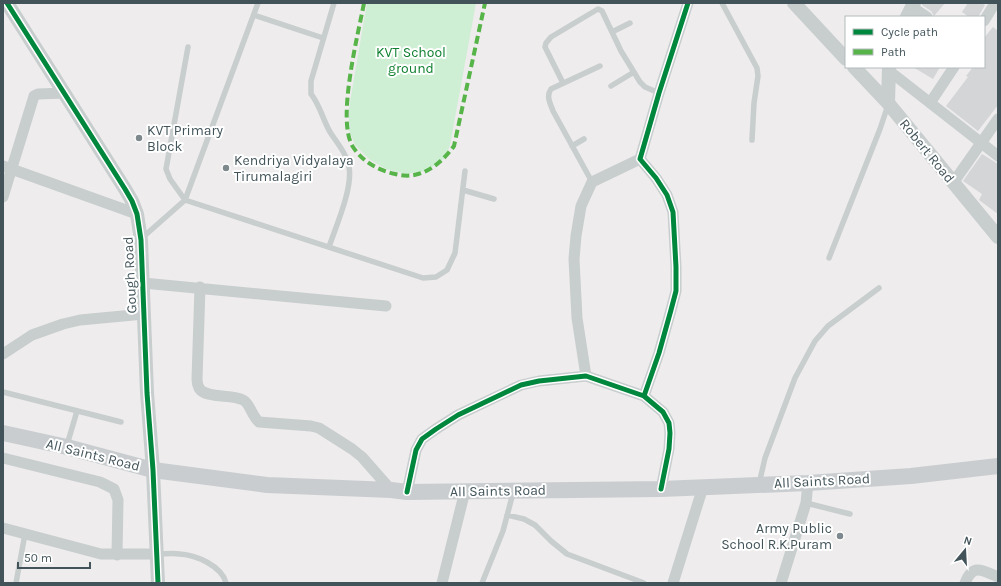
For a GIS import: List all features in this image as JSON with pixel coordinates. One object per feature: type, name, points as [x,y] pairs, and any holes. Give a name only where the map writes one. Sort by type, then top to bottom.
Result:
[{"type":"main road","name":"All Saints Road","points":[[3,433],[66,447],[153,470],[267,485],[399,491],[661,489],[808,483],[911,476],[998,466]]},
{"type":"street","name":"Gough Road","points":[[7,3],[125,189],[137,214],[141,240],[147,393],[153,470],[158,583]]},
{"type":"street","points":[[586,376],[577,318],[574,259],[581,206],[592,182],[640,159],[688,3]]},
{"type":"street","points":[[794,3],[845,58]]},
{"type":"street","points":[[985,19],[995,3]]},
{"type":"street","points":[[911,9],[925,16]]},
{"type":"street","points":[[825,36],[845,44]]},
{"type":"street","name":"Robert Road","points":[[855,68],[888,103],[953,183],[997,233]]},
{"type":"street","points":[[930,103],[953,68]]},
{"type":"street","points":[[888,69],[888,103]]},
{"type":"street","points":[[888,69],[998,156]]},
{"type":"street","points":[[3,197],[7,167],[34,96],[38,94],[65,93]]},
{"type":"street","points":[[953,183],[998,119]]},
{"type":"street","points":[[640,159],[656,178],[667,195],[673,212],[676,267],[676,291],[659,352],[644,396]]},
{"type":"street","points":[[7,167],[137,214]]},
{"type":"street","points":[[143,283],[200,287],[386,306]]},
{"type":"street","points":[[200,287],[198,388],[209,394],[233,396],[244,400],[254,417],[259,422],[319,428],[352,449],[399,491],[422,439],[458,415],[520,385],[539,381],[586,376],[644,396],[655,404],[662,412],[669,423],[669,449],[661,489]]},
{"type":"street","points":[[3,354],[32,335],[63,324],[80,320],[144,314]]},
{"type":"street","points":[[3,458],[100,482],[114,489],[118,500],[117,555]]},
{"type":"street","points":[[781,583],[806,503],[808,483]]},
{"type":"street","points":[[673,583],[703,487]]},
{"type":"street","points":[[442,583],[465,491]]},
{"type":"street","points":[[3,528],[101,554],[157,554]]},
{"type":"street","points":[[965,583],[970,572],[975,570],[981,570],[998,577]]},
{"type":"lane","points":[[141,240],[185,200],[258,3]]},
{"type":"lane","points":[[329,247],[346,196],[350,179],[349,166],[340,145],[330,132],[318,102],[311,94],[311,81],[334,3]]},
{"type":"lane","points":[[722,3],[756,68],[758,76],[754,103],[752,140]]},
{"type":"lane","points":[[562,83],[545,47],[548,40],[598,9],[602,11],[620,51],[640,82],[659,94]]},
{"type":"lane","points":[[254,15],[323,38]]},
{"type":"lane","points":[[612,32],[630,23]]},
{"type":"lane","points":[[188,48],[166,169],[170,179],[185,200],[423,278],[436,277],[447,270],[454,253],[465,170]]},
{"type":"lane","points":[[592,182],[548,99],[548,93],[551,89],[562,83],[600,66]]},
{"type":"lane","points":[[610,86],[634,72]]},
{"type":"lane","points":[[829,258],[880,128],[888,103]]},
{"type":"lane","points":[[572,146],[584,139]]},
{"type":"lane","points":[[462,190],[494,199]]},
{"type":"lane","points":[[759,485],[765,458],[795,378],[815,341],[828,326],[879,288]]},
{"type":"lane","points":[[3,392],[121,422]]},
{"type":"lane","points":[[66,447],[77,411]]},
{"type":"lane","points":[[482,583],[503,531],[514,490]]},
{"type":"lane","points":[[806,503],[850,514]]},
{"type":"lane","points":[[507,515],[524,518],[535,525],[551,542],[567,554],[644,583]]},
{"type":"lane","points":[[16,583],[26,534]]},
{"type":"lane","points":[[157,554],[179,554],[192,556],[215,568],[221,573],[226,583]]},
{"type":"green space","name":"KVT School ground","points":[[367,3],[476,3],[450,145],[445,158],[426,171],[406,174],[386,169],[369,159],[355,145],[349,130],[349,109]]},
{"type":"building","points":[[922,3],[945,3],[934,16],[931,11],[922,5]]},
{"type":"building","points":[[968,3],[982,3],[985,5],[979,16],[968,16],[962,12]]},
{"type":"building","points":[[993,27],[998,31],[998,105],[978,131],[946,106],[968,77],[966,76],[972,68],[985,68],[985,37]]},
{"type":"building","points":[[915,68],[939,68],[933,79]]},
{"type":"building","points":[[982,154],[998,164],[998,214],[979,200],[982,194],[963,181]]},
{"type":"marked path","points":[[364,3],[353,56],[347,98],[348,135],[353,147],[361,157],[371,165],[404,176],[429,170],[436,165],[454,146],[485,3]]},
{"type":"cycle path","points":[[7,3],[125,189],[137,214],[141,240],[147,393],[153,470],[158,583]]},
{"type":"cycle path","points":[[644,396],[659,353],[676,291],[676,267],[673,212],[667,195],[656,178],[640,159],[659,93],[688,3]]},
{"type":"cycle path","points":[[407,492],[416,450],[422,439],[436,429],[458,415],[521,385],[539,381],[586,376],[644,396],[663,412],[669,423],[670,433],[669,449],[661,489]]},
{"type":"place","name":"KVT Primary Block","points":[[139,138]]},
{"type":"place","name":"Kendriya Vidyalaya Tirumalagiri","points":[[226,168]]},
{"type":"place","name":"Army Public School R.K.Puram","points":[[840,536]]}]
